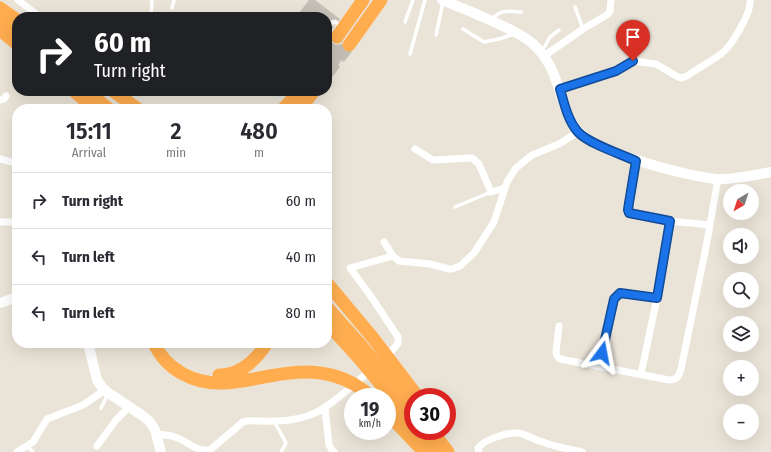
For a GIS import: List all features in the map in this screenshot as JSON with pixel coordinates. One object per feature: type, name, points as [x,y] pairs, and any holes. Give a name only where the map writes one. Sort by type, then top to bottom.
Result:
[{"type":"highway","points":[[343,37],[363,0]]},
{"type":"highway","points":[[343,37],[381,0]]},
{"type":"highway","points":[[0,8],[12,16]]},
{"type":"highway","points":[[0,19],[12,29]]},
{"type":"highway","points":[[0,30],[12,40]]},
{"type":"highway","points":[[75,96],[84,104]]},
{"type":"highway","points":[[80,96],[89,104]]},
{"type":"highway","points":[[93,96],[103,104]]},
{"type":"highway","points":[[120,96],[131,104]]},
{"type":"highway","points":[[288,104],[296,96]]},
{"type":"highway","points":[[332,289],[373,338],[411,388]]},
{"type":"highway","points":[[332,313],[359,343],[404,397]]},
{"type":"highway","points":[[332,329],[358,357],[404,412]]},
{"type":"highway","points":[[157,348],[165,361],[175,370],[187,377],[206,382],[224,383],[290,372],[316,372],[330,374],[354,384],[359,388]]},
{"type":"highway","points":[[165,348],[178,364],[189,370],[207,375],[222,375],[237,371],[248,365],[258,356],[264,348]]},
{"type":"highway","points":[[396,422],[424,452]]},
{"type":"highway","points":[[427,440],[437,452]]},
{"type":"highway","points":[[439,440],[448,452]]},
{"type":"highway","points":[[450,440],[459,452]]},
{"type":"street","points":[[18,0],[34,12]]},
{"type":"street","points":[[442,0],[492,20],[532,43],[542,54],[554,72],[570,117],[578,132],[590,140],[636,161],[678,172],[718,179],[771,172]]},
{"type":"street","points":[[542,54],[609,13],[611,0]]},
{"type":"street","points":[[560,89],[616,71],[633,61],[656,64],[678,77],[682,78],[687,76],[725,50],[748,12],[750,0]]},
{"type":"street","points":[[384,242],[393,256],[399,261],[430,264],[449,269],[460,266],[474,253],[494,222],[512,172],[526,159],[537,152],[559,144],[578,132]]},
{"type":"street","points":[[415,149],[433,160],[472,158],[479,164],[491,192],[505,188]]},
{"type":"street","points":[[0,159],[12,162]]},
{"type":"street","points":[[636,161],[628,211],[631,214],[670,221],[710,225]]},
{"type":"street","points":[[560,326],[556,348],[557,356],[566,361],[669,380],[675,379],[680,372],[698,290],[718,179]]},
{"type":"street","points":[[641,374],[657,298],[670,221]]},
{"type":"street","points":[[0,222],[12,222]]},
{"type":"street","points":[[391,352],[398,344],[398,337],[350,268],[393,256]]},
{"type":"street","points":[[599,366],[616,296],[620,293],[657,298]]},
{"type":"street","points":[[0,303],[12,299]]},
{"type":"street","points":[[89,348],[98,380],[107,392],[150,422],[156,434],[161,452]]},
{"type":"street","points":[[357,382],[365,375]]},
{"type":"street","points":[[17,452],[33,442],[47,419],[83,405],[107,392]]},
{"type":"street","points":[[156,434],[177,437],[197,450],[206,452],[247,420],[274,421],[296,419],[308,416],[324,409],[344,393]]},
{"type":"street","points":[[97,446],[116,420],[129,407]]},
{"type":"street","points":[[324,409],[329,445],[334,452]]},
{"type":"street","points":[[479,452],[478,448],[482,444],[511,433],[519,433],[544,443],[582,452]]},
{"type":"lane","points":[[151,12],[152,0]]},
{"type":"lane","points":[[172,8],[174,0]]},
{"type":"lane","points":[[405,22],[413,0]]},
{"type":"lane","points":[[410,54],[424,0]]},
{"type":"lane","points":[[436,35],[442,0]]},
{"type":"lane","points":[[575,7],[583,29]]},
{"type":"lane","points":[[492,20],[496,14],[502,12],[521,12]]},
{"type":"lane","points":[[332,23],[335,22],[343,37]]},
{"type":"lane","points":[[463,28],[484,42],[517,33]]},
{"type":"lane","points":[[542,54],[550,37],[559,30]]},
{"type":"lane","points":[[625,37],[633,61]]},
{"type":"lane","points":[[455,207],[491,192]]},
{"type":"lane","points":[[102,408],[107,392]]},
{"type":"lane","points":[[274,421],[286,443],[281,452]]},
{"type":"lane","points":[[27,446],[33,452]]},
{"type":"building","points":[[309,0],[315,0],[331,12],[300,12]]},
{"type":"building","points":[[332,13],[340,19],[339,21],[335,19],[332,20]]},
{"type":"building","points":[[332,42],[336,45],[341,44],[342,49],[347,53],[332,73]]},
{"type":"tunnel","points":[[332,49],[337,37]]},
{"type":"tunnel","points":[[332,67],[349,45]]},
{"type":"route","points":[[602,353],[614,299],[617,295],[620,293],[657,298],[662,276],[670,221],[629,213],[628,210],[636,161],[590,140],[578,132],[565,107],[560,89],[591,78],[612,73],[633,61]]}]
